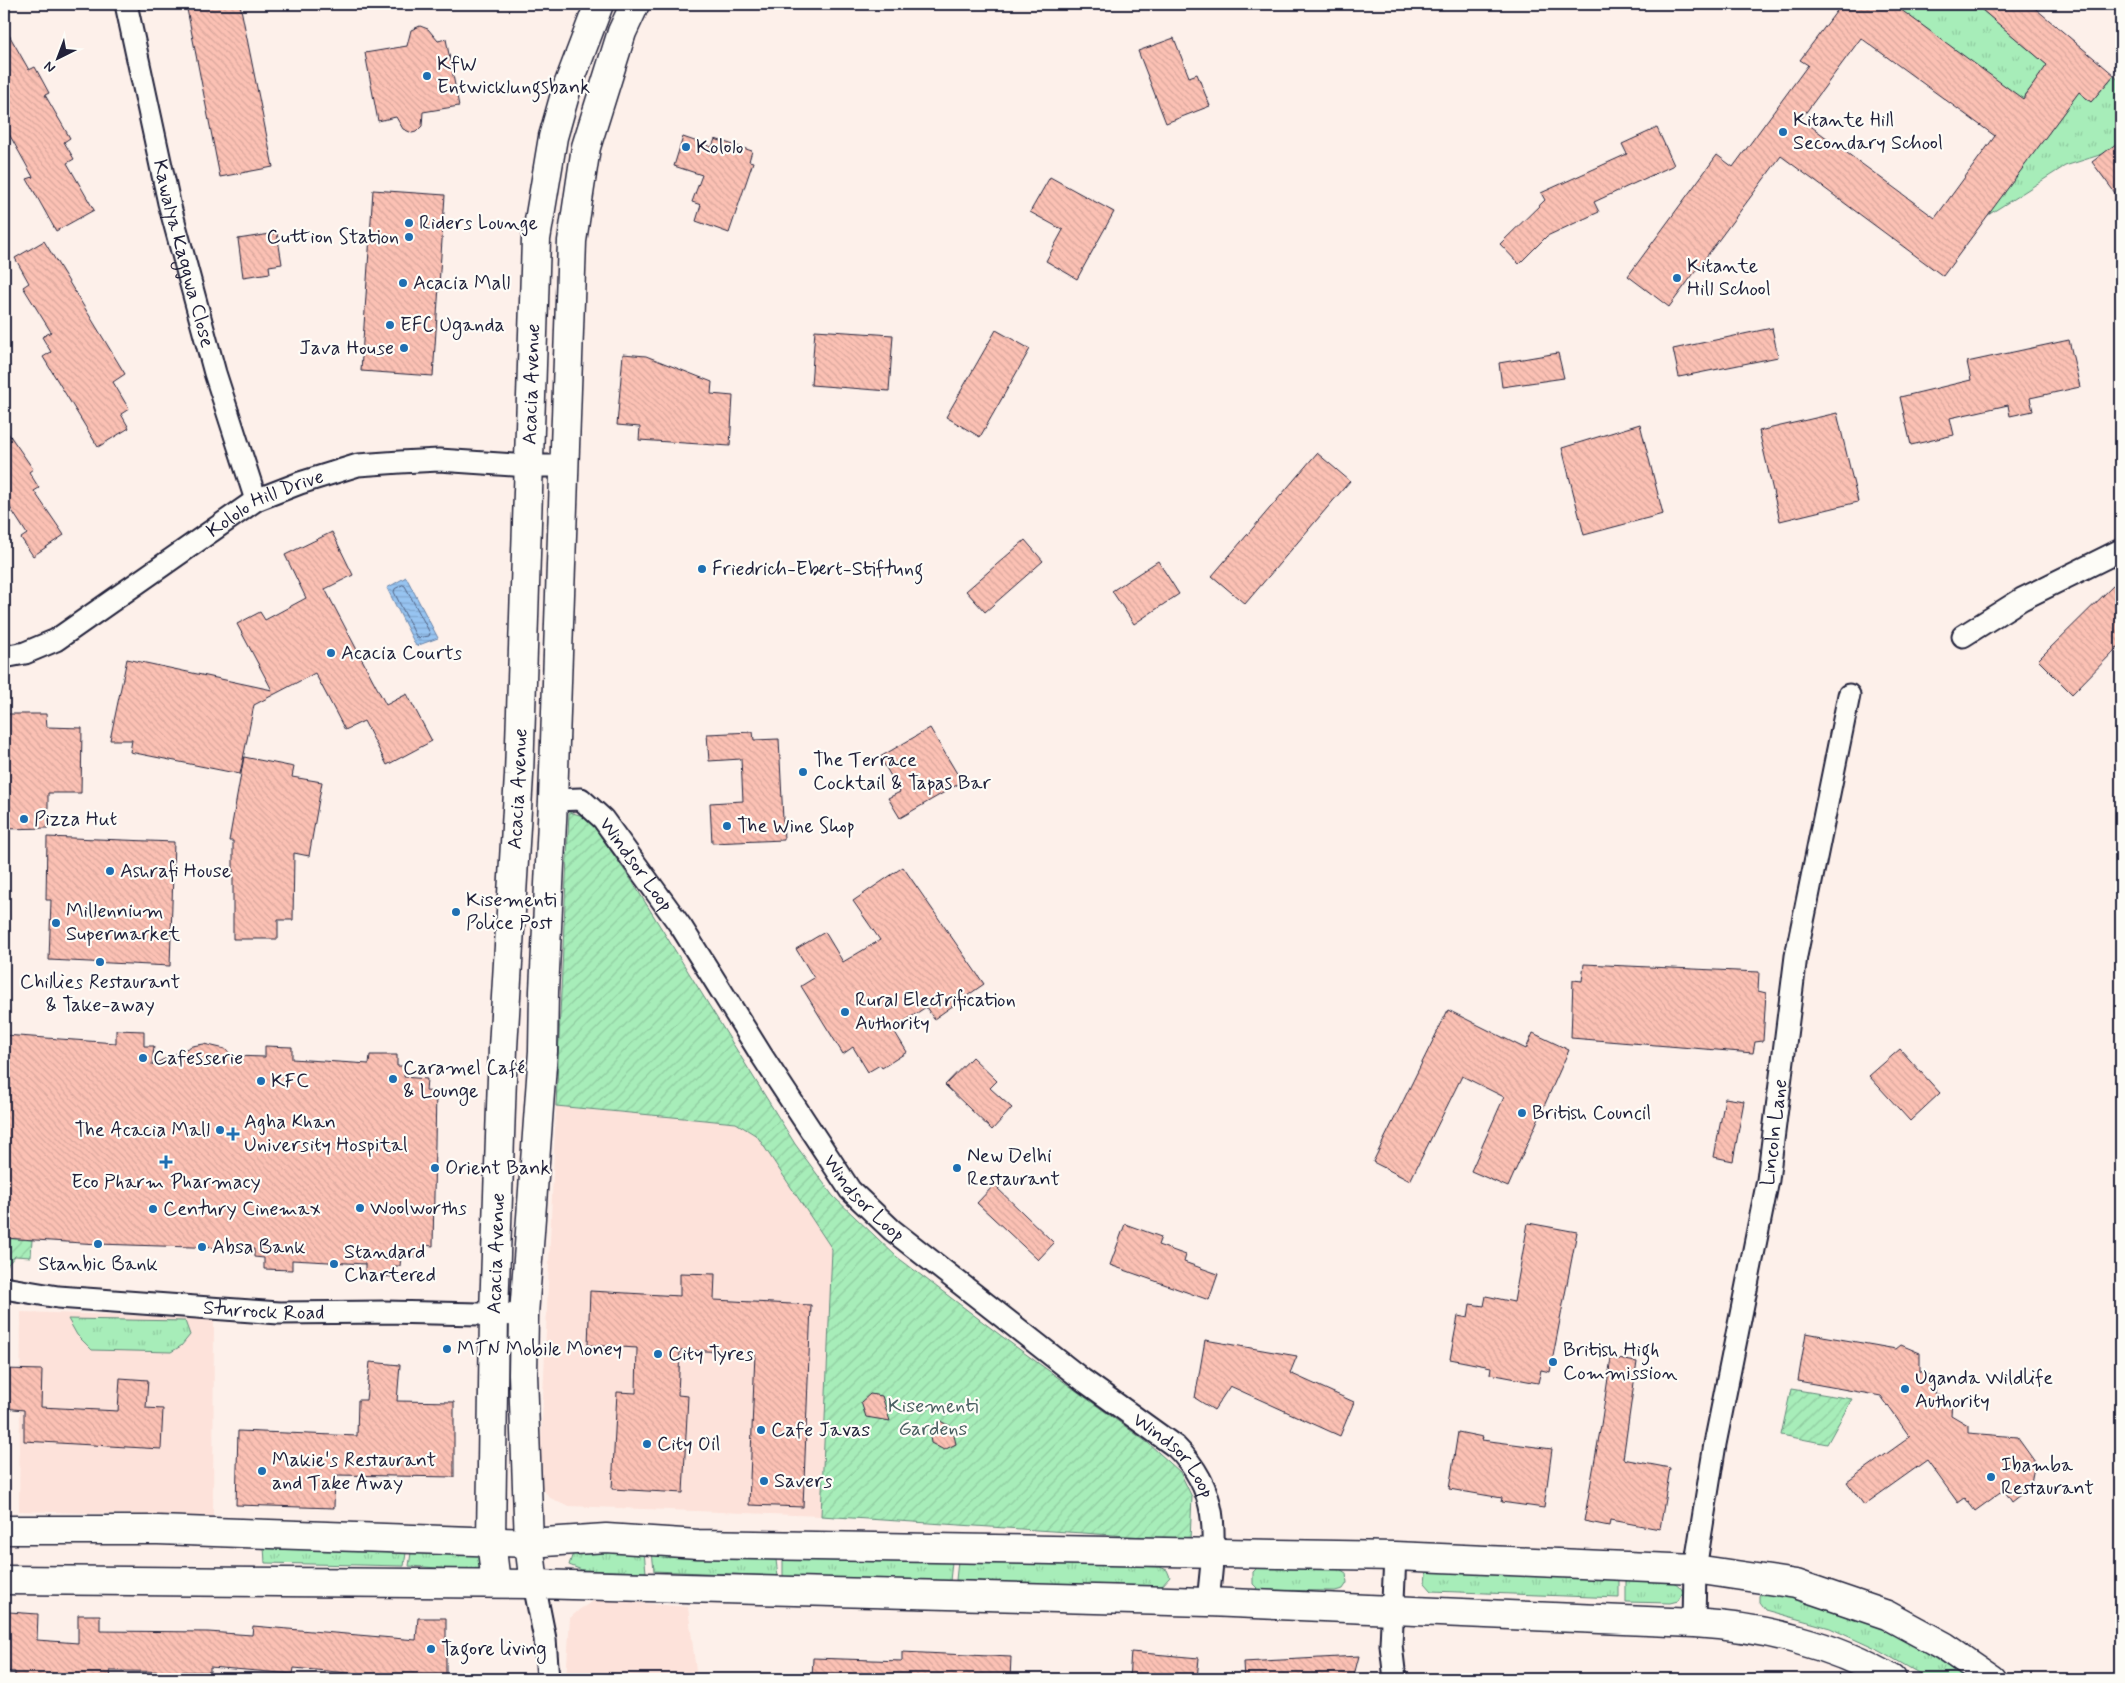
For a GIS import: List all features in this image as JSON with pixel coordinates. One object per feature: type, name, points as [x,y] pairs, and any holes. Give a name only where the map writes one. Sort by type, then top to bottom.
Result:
[{"type":"main road","name":"Acacia Avenue","points":[[496,1583],[492,1541],[494,1313],[503,1048],[519,775],[536,239],[553,137],[566,91],[599,4]]},
{"type":"main road","name":"Acacia Avenue","points":[[534,1584],[529,1543],[523,1374],[524,1315],[543,1051],[572,242],[586,147],[622,32],[635,4]]},
{"type":"main road","points":[[4,1530],[158,1530],[529,1543],[606,1538],[698,1544],[1395,1556],[1695,1569],[1796,1584],[1887,1615],[1944,1646],[1992,1679]]},
{"type":"main road","points":[[4,1580],[496,1583],[1208,1602],[1734,1625],[1815,1644],[1892,1679]]},
{"type":"street","name":"Kawalya Kaggwa Close","points":[[126,4],[169,203],[215,373],[256,500]]},
{"type":"street","name":"Kololo Hill Drive","points":[[4,657],[25,653],[56,640],[256,500],[300,483],[358,466],[439,460],[530,466],[564,466]]},
{"type":"street","points":[[1963,636],[2022,599],[2121,550]]},
{"type":"street","name":"Lincoln Lane","points":[[1694,1623],[1695,1569],[1715,1444],[1768,1180],[1796,956],[1849,695]]},
{"type":"street","name":"Windsor Loop","points":[[553,800],[581,799],[603,819],[682,928],[762,1056],[850,1190],[892,1230],[1083,1380],[1176,1447],[1189,1461],[1202,1482],[1212,1513],[1213,1553],[1208,1602]]},
{"type":"street","name":"Sturrock Road","points":[[4,1288],[58,1297],[279,1313],[377,1312],[524,1315]]},
{"type":"street","points":[[1395,1556],[1391,1645],[1395,1679]]},
{"type":"street","points":[[496,1583],[541,1612]]},
{"type":"street","points":[[534,1584],[541,1612],[548,1679]]},
{"type":"shaded area","points":[[556,1106],[736,1123],[757,1136],[832,1249],[821,1516],[569,1506],[550,1498],[542,1488],[540,1464]]},
{"type":"shaded area","points":[[4,1301],[6,1301],[7,1396],[4,1396]]},
{"type":"shaded area","points":[[21,1312],[214,1318],[213,1517],[19,1511]]},
{"type":"shaded area","points":[[597,1599],[688,1607],[697,1679],[566,1679],[570,1618],[580,1609]]},
{"type":"green space","points":[[1888,4],[1975,4],[2091,102],[2114,75],[2121,84],[2121,158],[2106,153],[2065,166],[1988,215],[2035,83],[2022,99]]},
{"type":"green space","name":"Kisementi Gardens","points":[[569,812],[587,817],[632,881],[795,1144],[833,1196],[897,1257],[1148,1443],[1180,1472],[1192,1497],[1190,1540],[821,1516],[832,1249],[757,1136],[736,1123],[556,1106]]},
{"type":"green space","points":[[4,1238],[32,1240],[31,1257],[15,1256],[4,1269]]},
{"type":"green space","points":[[68,1319],[185,1321],[190,1335],[181,1346],[171,1352],[92,1350],[77,1335]]},
{"type":"green space","points":[[1791,1389],[1852,1399],[1827,1444],[1781,1435]]},
{"type":"green space","points":[[264,1547],[406,1553],[404,1566],[265,1563]]},
{"type":"green space","points":[[578,1551],[644,1552],[646,1572],[582,1570],[569,1565],[572,1556]]},
{"type":"green space","points":[[652,1551],[776,1560],[778,1576],[654,1571]]},
{"type":"green space","points":[[411,1553],[480,1555],[483,1571],[409,1566]]},
{"type":"green space","points":[[783,1558],[952,1562],[950,1581],[783,1577]]},
{"type":"green space","points":[[958,1561],[1160,1567],[1167,1570],[1170,1577],[1161,1587],[956,1580]]},
{"type":"green space","points":[[1265,1566],[1338,1568],[1346,1573],[1347,1583],[1343,1589],[1335,1591],[1259,1590],[1253,1584],[1253,1572],[1257,1568]]},
{"type":"green space","points":[[1431,1569],[1619,1579],[1619,1598],[1432,1591],[1425,1583],[1426,1574]]},
{"type":"green space","points":[[1626,1578],[1666,1580],[1674,1582],[1683,1592],[1678,1601],[1670,1603],[1626,1602]]},
{"type":"green space","points":[[1763,1589],[1858,1614],[1905,1639],[1966,1679],[1929,1679],[1880,1651],[1830,1628],[1765,1610],[1759,1602],[1759,1596]]},
{"type":"water","points":[[406,577],[438,638],[416,646],[387,588]]},
{"type":"building","points":[[186,4],[240,4],[273,167],[220,177]]},
{"type":"building","points":[[1842,4],[1893,4],[2023,99],[2047,65],[1975,4],[2030,4],[2114,75],[2091,102],[2079,92],[1943,276],[1781,156],[1669,307],[1628,276],[1717,155],[1733,167],[1808,65],[1800,60]],"holes":[[[1861,38],[1995,136],[1935,218],[1801,119]]]},
{"type":"building","points":[[4,26],[29,70],[35,67],[49,93],[45,95],[70,138],[64,142],[74,159],[67,163],[94,210],[56,231],[27,179],[33,177],[4,125]]},
{"type":"building","points":[[420,26],[428,29],[438,41],[446,39],[459,106],[423,112],[422,126],[412,133],[403,129],[396,117],[378,121],[365,53],[407,46],[411,30]]},
{"type":"building","points":[[1174,38],[1189,77],[1197,74],[1210,106],[1166,123],[1138,51]]},
{"type":"building","points":[[1657,128],[1674,165],[1594,202],[1599,212],[1547,236],[1519,264],[1500,244],[1545,200],[1541,193],[1627,154],[1622,144]]},
{"type":"building","points":[[683,137],[712,147],[715,139],[752,151],[749,161],[753,162],[729,233],[696,221],[701,205],[692,202],[702,175],[674,166]]},
{"type":"building","points":[[2121,140],[2121,201],[2092,162]]},
{"type":"building","points":[[1050,177],[1114,212],[1077,279],[1046,261],[1063,230],[1030,212]]},
{"type":"building","name":"Acacia Mall","points":[[373,190],[445,195],[433,376],[361,371]]},
{"type":"building","points":[[277,233],[282,264],[269,266],[270,273],[243,277],[238,239]]},
{"type":"building","points":[[44,241],[125,374],[113,382],[129,409],[121,414],[129,428],[98,447],[43,357],[51,352],[42,337],[51,332],[23,287],[29,283],[15,258]]},
{"type":"building","points":[[1772,328],[1778,357],[1679,377],[1673,349]]},
{"type":"building","points":[[815,330],[893,335],[889,391],[811,385]]},
{"type":"building","points":[[996,330],[1030,349],[980,437],[946,417]]},
{"type":"building","points":[[2069,340],[2080,387],[2030,398],[2033,411],[2010,416],[2008,405],[1950,418],[1954,435],[1911,445],[1900,397],[1971,380],[1967,362]]},
{"type":"building","points":[[1558,353],[1564,378],[1502,387],[1499,363]]},
{"type":"building","points":[[623,354],[646,356],[712,382],[711,394],[733,396],[730,446],[639,440],[640,427],[617,425]]},
{"type":"building","points":[[1837,413],[1858,502],[1780,521],[1759,431]]},
{"type":"building","points":[[1640,424],[1663,514],[1584,535],[1562,448]]},
{"type":"building","points":[[4,427],[33,469],[29,472],[39,488],[34,491],[64,535],[33,556],[21,538],[27,534],[4,498]]},
{"type":"building","points":[[1317,453],[1350,481],[1245,604],[1212,576]]},
{"type":"building","points":[[332,532],[353,575],[325,589],[386,705],[407,694],[432,741],[387,765],[364,721],[345,730],[315,673],[254,705],[240,774],[130,752],[132,740],[110,740],[127,659],[272,690],[237,624],[260,612],[265,620],[306,598],[285,555]]},
{"type":"building","points":[[1025,540],[1043,561],[985,612],[966,591]]},
{"type":"building","points":[[1158,561],[1179,594],[1134,624],[1112,591]]},
{"type":"building","points":[[2121,578],[2121,644],[2072,694],[2038,660]]},
{"type":"building","points":[[4,714],[46,714],[47,727],[82,728],[81,793],[48,793],[48,828],[4,829]]},
{"type":"building","points":[[930,728],[962,782],[900,818],[888,798],[900,792],[880,757]]},
{"type":"building","points":[[753,732],[754,740],[779,739],[784,840],[712,843],[710,803],[743,801],[741,759],[709,761],[707,734]]},
{"type":"building","points":[[244,757],[294,767],[292,777],[322,782],[309,856],[294,853],[293,920],[278,920],[278,939],[233,939],[233,841],[229,841]]},
{"type":"building","points":[[47,837],[174,842],[170,966],[49,960],[51,900],[46,900]]},
{"type":"building","points":[[903,867],[984,984],[934,1019],[926,1007],[893,1029],[907,1052],[882,1068],[880,1065],[868,1072],[853,1047],[843,1054],[801,986],[814,978],[796,949],[825,932],[843,962],[880,940],[853,901]]},
{"type":"building","points":[[1584,964],[1759,972],[1758,991],[1766,993],[1763,1041],[1755,1042],[1753,1053],[1571,1038],[1573,980],[1582,981]]},
{"type":"building","points":[[1448,1010],[1526,1049],[1533,1033],[1569,1050],[1508,1187],[1471,1171],[1504,1097],[1462,1076],[1410,1181],[1373,1162]]},
{"type":"building","name":"The Acacia Mall","points":[[116,1030],[144,1031],[144,1046],[154,1046],[152,1065],[192,1046],[204,1044],[225,1049],[233,1056],[265,1057],[265,1046],[292,1047],[292,1059],[369,1064],[370,1055],[397,1055],[397,1066],[405,1066],[404,1077],[427,1079],[426,1091],[436,1092],[433,1246],[423,1245],[422,1257],[401,1256],[400,1266],[393,1266],[393,1277],[365,1275],[365,1264],[292,1260],[292,1270],[264,1269],[264,1258],[254,1257],[254,1249],[98,1244],[4,1238],[4,1035],[116,1043]]},
{"type":"building","points":[[1900,1049],[1940,1093],[1910,1121],[1869,1076]]},
{"type":"building","points":[[972,1057],[997,1081],[990,1088],[1012,1108],[992,1130],[945,1085]]},
{"type":"building","points":[[1725,1098],[1744,1101],[1733,1161],[1714,1157]]},
{"type":"building","points":[[994,1185],[1054,1243],[1038,1260],[977,1203]]},
{"type":"building","points":[[1528,1223],[1577,1232],[1550,1372],[1541,1370],[1538,1383],[1490,1374],[1491,1367],[1450,1359],[1458,1316],[1468,1318],[1470,1304],[1484,1306],[1486,1296],[1514,1302]]},
{"type":"building","points":[[1125,1224],[1161,1237],[1158,1245],[1186,1255],[1184,1262],[1218,1274],[1209,1300],[1110,1265]]},
{"type":"building","points":[[680,1273],[715,1274],[714,1300],[811,1305],[803,1507],[749,1505],[755,1353],[680,1350],[678,1395],[688,1396],[683,1493],[612,1489],[617,1392],[636,1393],[637,1348],[588,1345],[590,1291],[680,1296]]},
{"type":"building","points":[[1806,1333],[1896,1349],[1901,1345],[1920,1353],[1920,1371],[1937,1379],[1935,1393],[1952,1401],[1951,1415],[1968,1425],[1968,1433],[2017,1437],[2035,1462],[2030,1488],[2012,1502],[2004,1490],[1975,1511],[1965,1498],[1958,1503],[1927,1460],[1864,1505],[1847,1482],[1910,1437],[1881,1396],[1798,1381]]},
{"type":"building","points":[[1205,1340],[1297,1356],[1290,1373],[1354,1402],[1340,1436],[1230,1386],[1214,1410],[1195,1398]]},
{"type":"building","points":[[1611,1358],[1637,1362],[1623,1459],[1670,1468],[1660,1529],[1610,1520],[1609,1526],[1584,1521]]},
{"type":"building","points":[[370,1362],[400,1365],[397,1401],[454,1402],[454,1477],[335,1475],[334,1508],[236,1505],[238,1431],[357,1436],[358,1400],[366,1400]]},
{"type":"building","points":[[4,1369],[42,1370],[41,1407],[118,1411],[120,1378],[148,1380],[146,1408],[163,1409],[161,1449],[24,1441],[24,1410],[4,1408]]},
{"type":"building","points":[[870,1394],[882,1396],[890,1421],[866,1417],[861,1402]]},
{"type":"building","points":[[940,1421],[952,1427],[956,1444],[944,1450],[931,1443],[929,1430]]},
{"type":"building","points":[[1458,1432],[1483,1437],[1482,1440],[1552,1449],[1544,1508],[1501,1502],[1502,1498],[1449,1489]]},
{"type":"building","points":[[9,1612],[38,1614],[37,1640],[78,1643],[78,1615],[100,1615],[100,1631],[208,1632],[252,1635],[253,1626],[416,1640],[418,1618],[446,1618],[446,1679],[413,1679],[294,1668],[293,1674],[210,1667],[210,1672],[110,1671],[111,1679],[15,1679],[15,1672],[5,1671]]},
{"type":"building","points":[[902,1652],[1011,1657],[1010,1679],[812,1679],[813,1658],[902,1661]]},
{"type":"building","points":[[1131,1652],[1199,1658],[1197,1679],[1129,1679]]},
{"type":"building","points":[[1359,1656],[1353,1679],[1244,1679],[1243,1662]]},
{"type":"place","name":"KfW Entwicklungsbank","points":[[427,76]]},
{"type":"place","name":"Kitante Hill Secondary School","points":[[1783,132]]},
{"type":"place","name":"Kololo","points":[[686,147]]},
{"type":"place","name":"Riders Lounge","points":[[409,223]]},
{"type":"place","name":"Cuttion Station","points":[[409,237]]},
{"type":"place","name":"Kitante Hill School","points":[[1677,278]]},
{"type":"place","name":"Acacia Mall","points":[[403,283]]},
{"type":"place","name":"EFC Uganda","points":[[390,325]]},
{"type":"place","name":"Java House","points":[[404,348]]},
{"type":"place","name":"Friedrich-Ebert-Stiftung","points":[[702,569]]},
{"type":"place","name":"Acacia Courts","points":[[331,653]]},
{"type":"place","name":"The Terrace Cocktail & Tapas Bar","points":[[803,772]]},
{"type":"place","name":"Pizza Hut","points":[[24,819]]},
{"type":"place","name":"The Wine Shop","points":[[727,826]]},
{"type":"place","name":"Ashrafi House","points":[[110,871]]},
{"type":"place","name":"Kisementi Police Post","points":[[456,912]]},
{"type":"place","name":"Millennium Supermarket","points":[[56,923]]},
{"type":"place","name":"Chillies Restaurant & Take-away","points":[[100,962]]},
{"type":"place","name":"Rural Electrification Authority","points":[[845,1012]]},
{"type":"place","name":"Cafesserie","points":[[143,1058]]},
{"type":"place","name":"Caramel Café & Lounge","points":[[393,1079]]},
{"type":"place","name":"KFC","points":[[261,1081]]},
{"type":"place","name":"British Council","points":[[1522,1113]]},
{"type":"place","name":"The Acacia Mall","points":[[220,1130]]},
{"type":"place","name":"Agha Khan University Hospital","points":[[233,1134]]},
{"type":"place","name":"Eco Pharm Pharmacy","points":[[166,1162]]},
{"type":"place","name":"Orient Bank","points":[[435,1168]]},
{"type":"place","name":"New Delhi Restaurant","points":[[957,1168]]},
{"type":"place","name":"Woolworths","points":[[360,1208]]},
{"type":"place","name":"Century Cinemax","points":[[153,1209]]},
{"type":"place","name":"Stanbic Bank","points":[[98,1244]]},
{"type":"place","name":"Absa Bank","points":[[202,1247]]},
{"type":"place","name":"Standard Chartered","points":[[334,1264]]},
{"type":"place","name":"MTN Mobile Money","points":[[447,1349]]},
{"type":"place","name":"City Tyres","points":[[658,1354]]},
{"type":"place","name":"British High Commission","points":[[1553,1362]]},
{"type":"place","name":"Uganda Wildlife Authority","points":[[1905,1389]]},
{"type":"place","name":"Cafe Javas","points":[[761,1430]]},
{"type":"place","name":"City Oil","points":[[647,1444]]},
{"type":"place","name":"Makie's Restaurant and Take Away","points":[[262,1471]]},
{"type":"place","name":"Ibamba Restaurant","points":[[1991,1477]]},
{"type":"place","name":"Savers","points":[[764,1481]]},
{"type":"place","name":"Tagore living","points":[[431,1649]]}]
